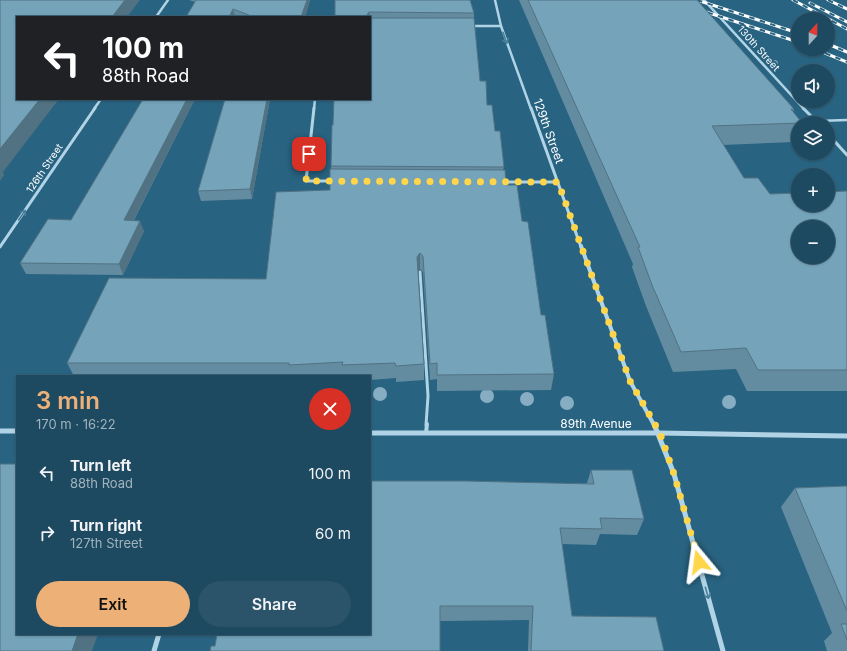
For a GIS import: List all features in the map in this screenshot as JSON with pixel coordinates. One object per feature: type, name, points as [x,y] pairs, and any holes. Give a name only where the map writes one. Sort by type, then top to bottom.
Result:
[{"type":"street","points":[[157,16],[168,0]]},
{"type":"street","name":"129th Street","points":[[495,0],[501,26],[630,381],[660,433],[674,474],[724,651]]},
{"type":"street","name":"130th Street","points":[[704,0],[791,96],[812,116]]},
{"type":"street","points":[[465,26],[501,26]]},
{"type":"street","name":"126th Street","points":[[0,247],[100,100]]},
{"type":"street","points":[[315,100],[306,181],[337,181]]},
{"type":"street","points":[[835,142],[847,155]]},
{"type":"street","points":[[494,182],[558,182]]},
{"type":"street","points":[[0,430],[16,431]]},
{"type":"street","name":"89th Avenue","points":[[371,433],[660,433],[847,436]]},
{"type":"street","points":[[154,651],[158,635]]},
{"type":"lane","points":[[835,121],[847,120]]},
{"type":"lane","points":[[420,272],[428,396],[426,433]]},
{"type":"building","points":[[0,0],[125,0],[113,16],[16,16],[16,100],[39,100],[0,149]]},
{"type":"building","points":[[196,0],[307,0],[301,16],[249,16],[233,9],[230,16],[187,16]]},
{"type":"building","points":[[335,0],[470,0],[474,13],[369,12],[367,15],[368,16],[335,16]]},
{"type":"building","points":[[528,0],[697,0],[791,106],[791,108],[794,109],[791,109],[796,116],[791,116],[791,123],[712,126],[744,178],[758,178],[770,194],[791,193],[791,212],[835,212],[835,192],[847,191],[847,370],[758,370],[746,348],[681,352],[652,285],[638,247],[640,247]]},
{"type":"building","points":[[371,18],[474,18],[480,81],[486,81],[487,105],[492,105],[495,131],[500,131],[504,167],[331,166],[334,100],[371,100]]},
{"type":"building","points":[[142,100],[186,100],[124,220],[140,221],[119,264],[20,263],[48,219],[71,220]]},
{"type":"building","points":[[225,100],[267,100],[250,189],[198,191]]},
{"type":"building","points":[[330,169],[505,170],[506,185],[517,185],[522,221],[528,222],[541,315],[545,315],[554,374],[437,375],[437,363],[430,364],[423,256],[420,253],[417,257],[424,364],[396,366],[395,363],[342,365],[343,362],[289,365],[289,363],[67,363],[109,278],[266,279],[276,192],[330,190]]},
{"type":"building","points":[[0,464],[16,464],[16,635],[78,635],[72,651],[0,651]]},
{"type":"building","points":[[591,470],[632,470],[644,519],[600,518],[602,529],[560,528],[572,616],[656,617],[664,651],[531,651],[533,606],[440,606],[440,651],[210,651],[211,646],[215,646],[217,635],[371,635],[371,481],[465,481],[594,484]]},
{"type":"building","points":[[847,486],[847,611],[795,488]]},
{"type":"building","points":[[841,624],[847,624],[847,640]]},
{"type":"railway","points":[[697,0],[791,31]]},
{"type":"railway","points":[[793,0],[847,29]]},
{"type":"railway","points":[[828,0],[847,9]]},
{"type":"railway","points":[[810,3],[847,22]]},
{"type":"railway","points":[[697,9],[791,40]]},
{"type":"railway","points":[[835,47],[847,52]]},
{"type":"railway","points":[[832,56],[847,62]]},
{"type":"route","points":[[309,154],[306,181],[558,182],[630,381],[660,433],[674,474],[699,562]]}]
